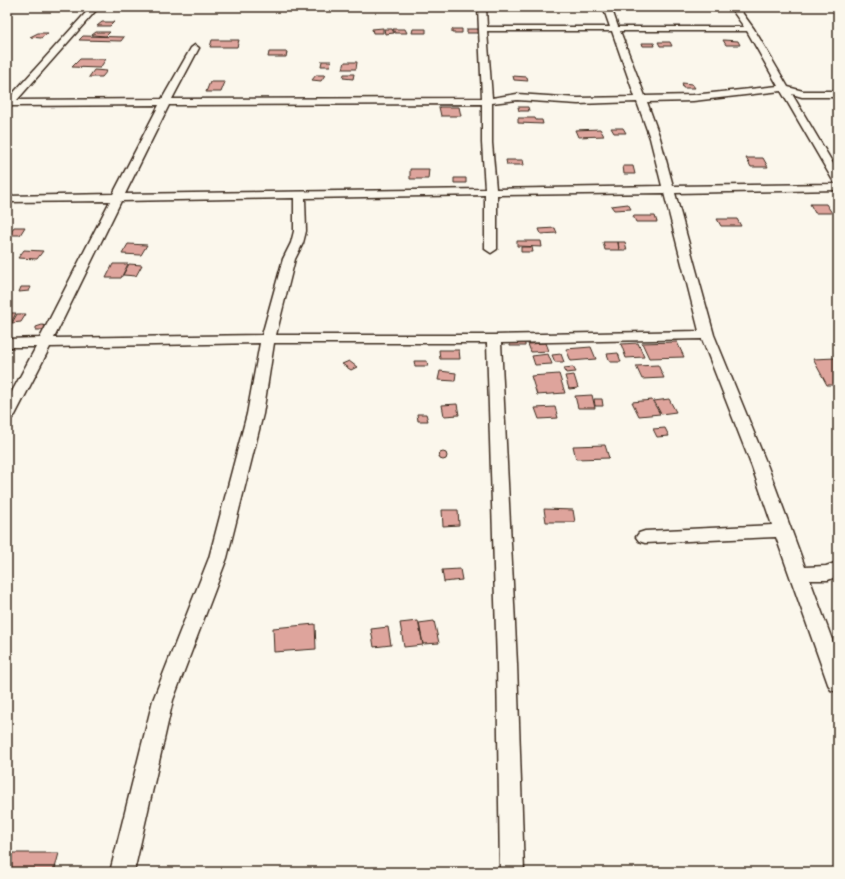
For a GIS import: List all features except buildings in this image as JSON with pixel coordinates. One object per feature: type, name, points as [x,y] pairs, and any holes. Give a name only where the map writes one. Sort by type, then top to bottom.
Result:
[{"type":"street","points":[[8,104],[95,7]]},
{"type":"street","points":[[482,7],[487,102],[487,144],[491,193],[492,250]]},
{"type":"street","points":[[607,7],[655,138],[707,334],[760,467],[838,684]]},
{"type":"street","points":[[734,7],[750,29],[838,181]]},
{"type":"street","points":[[483,29],[750,29]]},
{"type":"street","points":[[7,415],[47,342],[164,103],[195,48]]},
{"type":"street","points":[[8,104],[487,102],[517,97],[578,101],[640,98],[693,98],[727,93],[783,88],[802,94],[838,94]]},
{"type":"street","points":[[7,199],[838,187]]},
{"type":"street","points":[[122,872],[163,700],[218,558],[255,414],[268,339],[289,259],[297,243],[300,231],[301,205],[299,195]]},
{"type":"street","points":[[7,343],[268,339],[494,339],[707,334]]},
{"type":"street","points":[[494,339],[507,664],[512,872]]},
{"type":"street","points":[[645,537],[783,531]]},
{"type":"street","points":[[799,574],[828,573],[838,569]]}]
